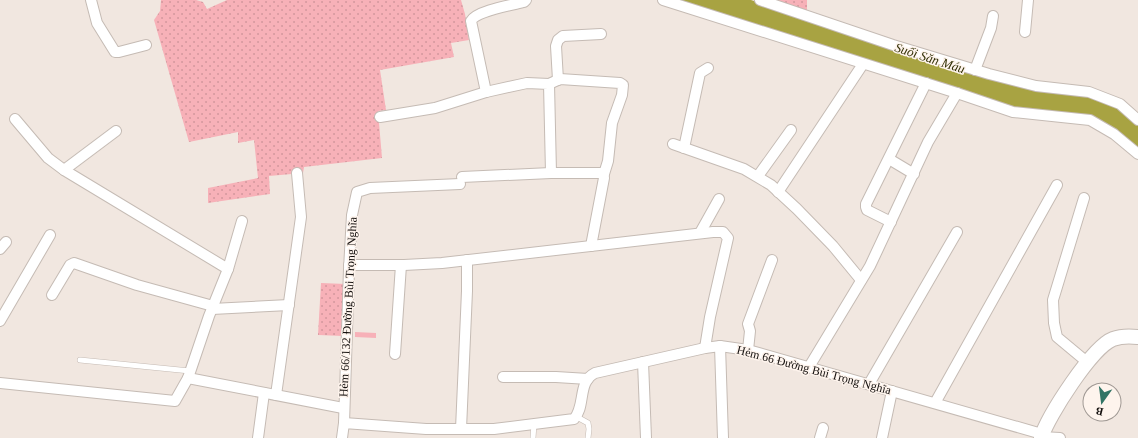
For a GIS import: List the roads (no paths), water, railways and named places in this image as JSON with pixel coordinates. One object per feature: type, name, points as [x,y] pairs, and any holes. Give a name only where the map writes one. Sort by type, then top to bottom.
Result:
[{"type":"street","points":[[91,0],[97,23],[115,52],[146,45]]},
{"type":"street","points":[[486,92],[470,21],[473,17],[482,13],[524,2],[526,0]]},
{"type":"street","points":[[664,0],[958,93],[1013,112],[1090,120],[1114,134],[1138,154]]},
{"type":"street","points":[[760,0],[893,45],[975,70],[1036,86],[1089,92],[1120,104],[1138,120]]},
{"type":"street","points":[[1025,32],[1028,0]]},
{"type":"street","points":[[975,70],[992,26],[993,16]]},
{"type":"street","points":[[558,80],[556,46],[558,40],[562,36],[601,34]]},
{"type":"street","points":[[778,192],[863,64]]},
{"type":"street","points":[[684,148],[700,73],[708,68]]},
{"type":"street","points":[[380,117],[435,108],[486,92],[527,83],[548,84],[558,80],[591,80],[620,83],[623,85],[622,94],[612,123],[608,161],[604,174],[591,246]]},
{"type":"street","points":[[891,222],[868,210],[866,207],[926,83]]},
{"type":"street","points":[[548,84],[551,173],[604,174]]},
{"type":"street","points":[[809,367],[870,266],[928,142],[958,93]]},
{"type":"street","points":[[15,119],[48,158],[64,170],[228,269]]},
{"type":"street","points":[[758,176],[791,130]]},
{"type":"street","points":[[64,170],[116,131]]},
{"type":"street","points":[[673,144],[744,169],[758,176],[778,192],[833,246],[861,280]]},
{"type":"street","points":[[888,159],[914,174]]},
{"type":"street","points":[[276,395],[301,217],[297,173]]},
{"type":"street","name":"Hẻm 66/132 Đường Bùi Trọng Nghĩa","points":[[344,423],[343,408],[349,265],[352,215],[357,192],[370,188],[551,173]]},
{"type":"street","points":[[935,403],[1057,185]]},
{"type":"street","points":[[1084,198],[1053,300],[1054,323],[1057,337],[1087,362]]},
{"type":"street","points":[[700,234],[719,199]]},
{"type":"street","points":[[0,383],[176,400],[189,374],[228,269],[242,221]]},
{"type":"street","points":[[349,265],[400,265],[467,260],[724,232],[728,238],[710,317],[705,348]]},
{"type":"street","points":[[868,384],[957,232]]},
{"type":"street","points":[[0,321],[50,235]]},
{"type":"street","points":[[464,432],[467,260]]},
{"type":"street","points":[[748,350],[750,331],[748,324],[772,260]]},
{"type":"street","points":[[52,295],[70,265],[74,263],[137,285],[213,308],[288,305]]},
{"type":"street","points":[[395,354],[400,265]]},
{"type":"street","points":[[1041,436],[1065,394],[1094,354],[1112,339],[1120,336],[1138,336]]},
{"type":"street","points":[[720,346],[723,438]]},
{"type":"street","name":"Hẻm 66 Đường Bùi Trọng Nghĩa","points":[[588,379],[590,375],[594,373],[720,346],[748,350],[935,403],[1041,436],[1060,438]]},
{"type":"street","points":[[643,362],[646,438]]},
{"type":"street","points":[[189,374],[276,395],[343,408]]},
{"type":"street","points":[[503,377],[556,377],[588,379]]},
{"type":"street","points":[[342,438],[344,423],[464,432],[574,419],[577,417],[584,383],[588,379]]},
{"type":"street","points":[[882,438],[892,391]]},
{"type":"street","points":[[258,438],[264,392]]},
{"type":"lane","points":[[80,360],[189,374]]},
{"type":"lane","points":[[577,417],[588,424],[588,438]]},
{"type":"lane","points":[[533,438],[534,424]]},
{"type":"water","name":"Suối Săn Máu","points":[[673,0],[751,0],[893,48],[1088,95],[1119,107],[1138,124],[1138,151],[1092,117],[1014,109]]}]
